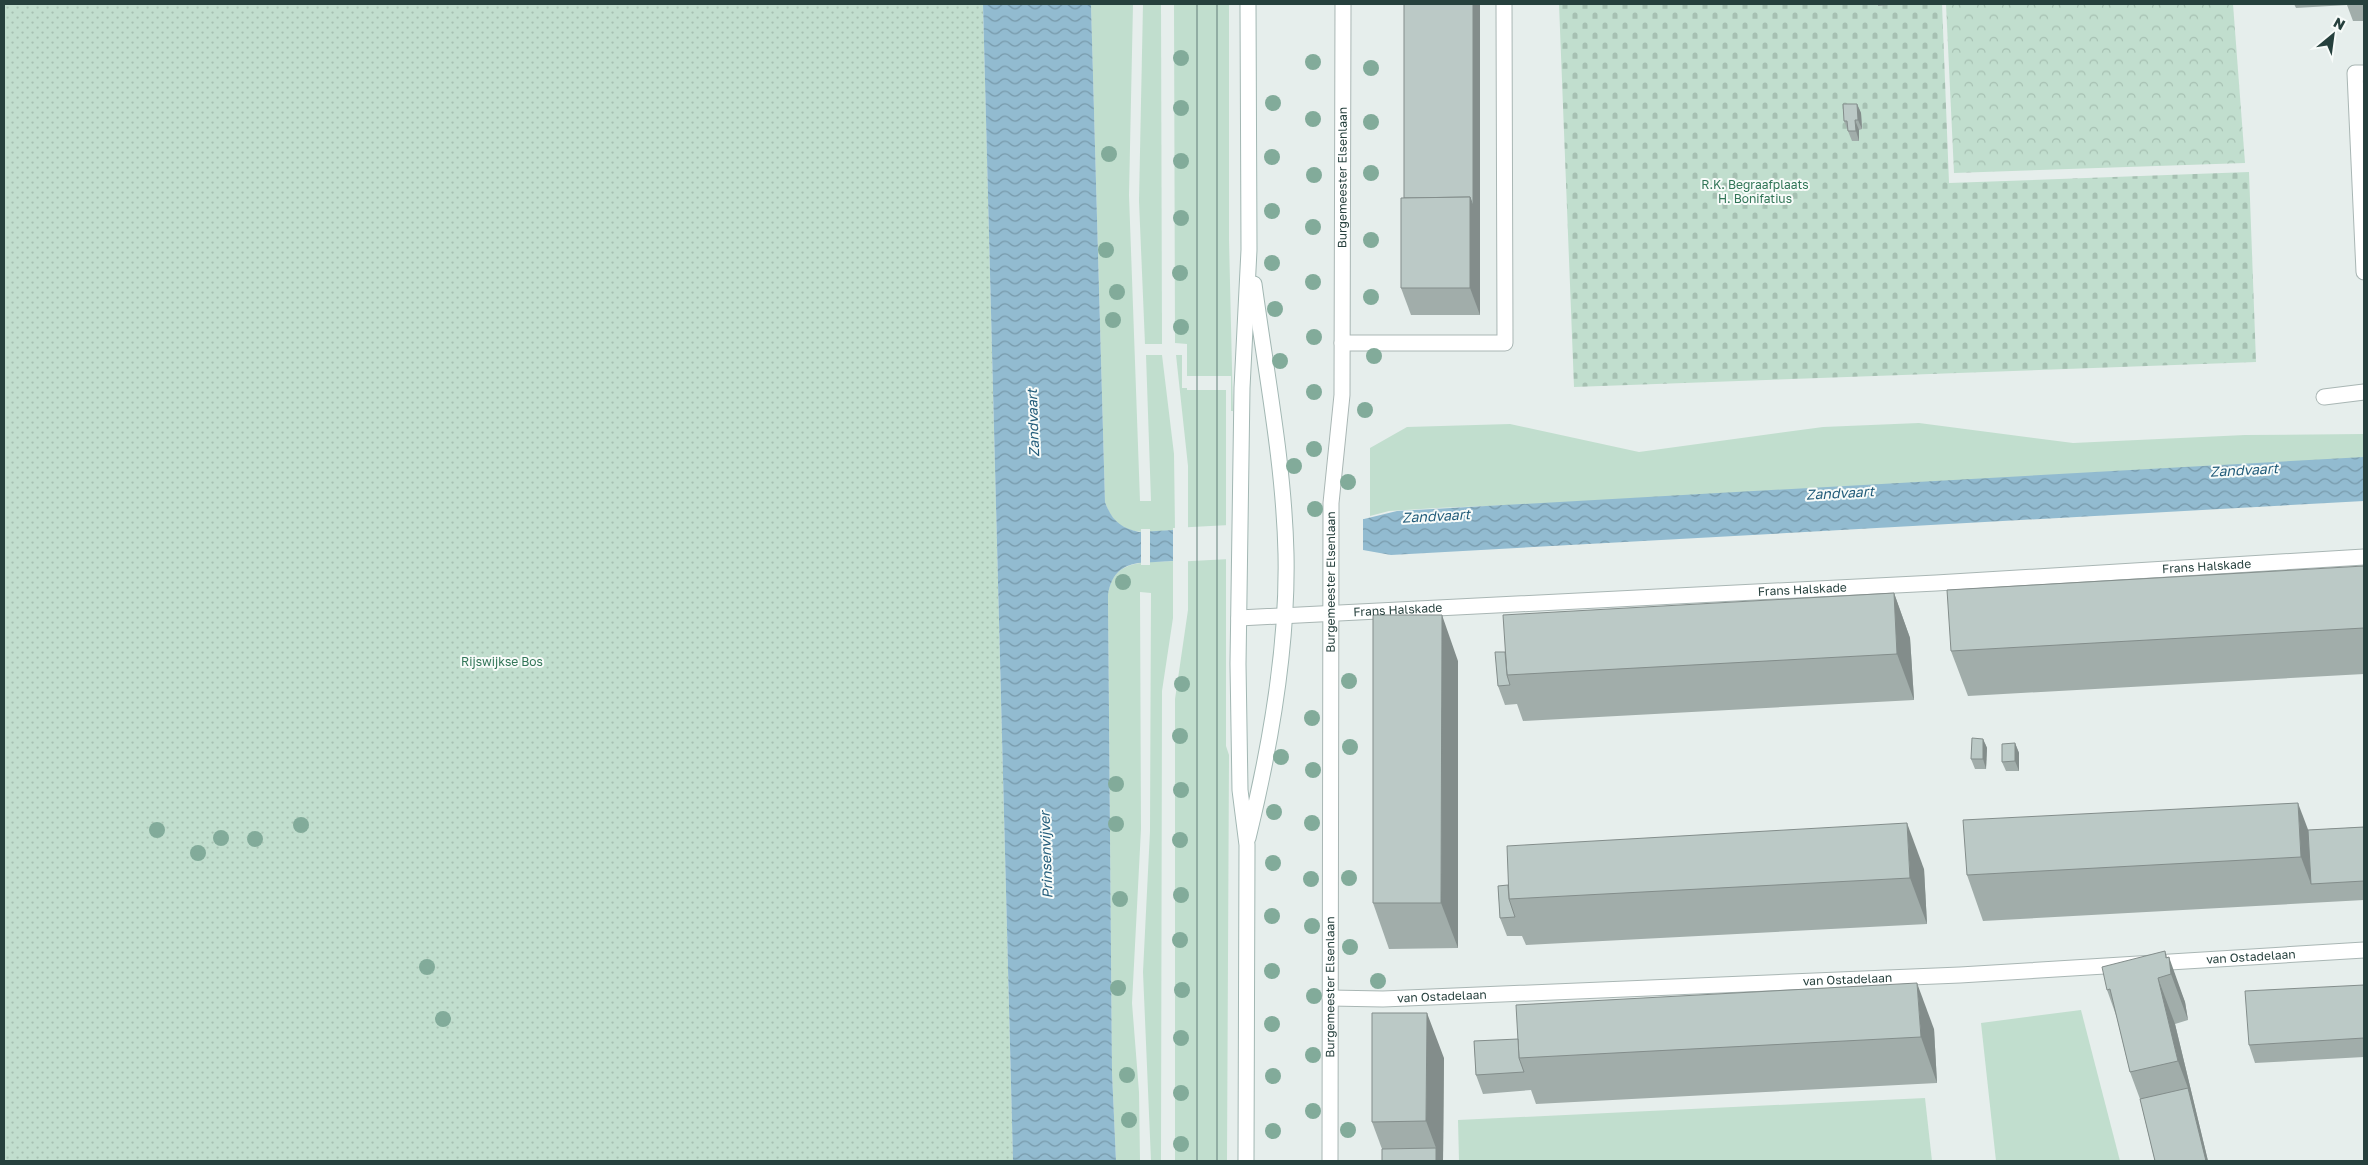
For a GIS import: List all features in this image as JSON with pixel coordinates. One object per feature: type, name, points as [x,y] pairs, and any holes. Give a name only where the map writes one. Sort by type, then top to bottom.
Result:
[{"type":"street","points":[[1246,1161],[1247,845],[1239,768],[1239,618],[1242,388],[1249,250],[1248,4]]},
{"type":"street","name":"Burgemeester Elsenlaan","points":[[1330,1161],[1331,520],[1333,471],[1341,419],[1343,4]]},
{"type":"street","points":[[1342,343],[1505,343],[1504,4]]},
{"type":"street","points":[[2364,73],[2355,73],[2364,272]]},
{"type":"street","points":[[1247,845],[1264,771],[1284,616],[1286,556],[1273,415],[1249,250]]},
{"type":"street","points":[[2324,397],[2364,392]]},
{"type":"street","name":"Frans Halskade","points":[[1239,618],[1936,583],[2364,557]]},
{"type":"street","name":"van Ostadelaan","points":[[1330,998],[1384,999],[1960,975],[2364,950]]},
{"type":"green space","name":"Rijswijkse Bos","points":[[4,4],[983,4],[1013,1161],[4,1161]]},
{"type":"green space","points":[[1091,4],[1133,4],[1129,195],[1140,501],[1151,501],[1146,355],[1162,355],[1174,454],[1175,530],[1143,532],[1125,528],[1110,514],[1105,502]]},
{"type":"green space","points":[[1143,4],[1161,4],[1162,344],[1145,344],[1139,201]]},
{"type":"green space","points":[[1174,4],[1229,4],[1229,240],[1233,411],[1231,411],[1231,376],[1187,376],[1187,344],[1175,343]]},
{"type":"green space","name":"R.K. Begraafplaats H. Bonifatius","points":[[1559,4],[1942,4],[1949,183],[2249,172],[2256,362],[1574,387]]},
{"type":"green space","points":[[1946,4],[2233,4],[2245,163],[1954,173]]},
{"type":"green space","points":[[1176,355],[1182,355],[1182,388],[1187,388],[1187,390],[1226,390],[1226,746],[1229,755],[1227,1161],[1175,1161],[1175,699],[1188,610],[1188,466]]},
{"type":"green space","points":[[1919,423],[2073,443],[2245,435],[2364,434],[2364,459],[1786,494],[1437,508],[1389,511],[1370,516],[1370,448],[1407,427],[1510,424],[1639,452],[1823,427]]},
{"type":"green space","points":[[1173,561],[1173,618],[1162,691],[1161,1161],[1151,1161],[1143,972],[1150,831],[1151,593],[1140,592],[1141,829],[1132,1003],[1139,1092],[1140,1161],[1116,1161],[1112,1072],[1108,595],[1116,574],[1123,569],[1141,563]]},
{"type":"green space","points":[[2081,1010],[2120,1161],[1996,1161],[1981,1023]]},
{"type":"green space","points":[[1925,1098],[1932,1161],[1459,1161],[1458,1120]]},
{"type":"water","points":[[983,4],[1091,4],[1105,502],[1118,523],[1133,530],[1139,532],[1364,519],[1397,511],[2364,457],[2364,501],[1391,555],[1363,550],[1138,563],[1121,569],[1111,582],[1108,595],[1112,1072],[1116,1161],[1013,1161]]},
{"type":"pier","points":[[1363,518],[1363,552],[1173,562],[1173,528]]},
{"type":"pier","points":[[1141,529],[1150,529],[1150,565],[1141,565]]},
{"type":"building","points":[[1404,4],[1473,4],[1473,206],[1470,197],[1404,198]]},
{"type":"building","points":[[1843,104],[1857,104],[1858,120],[1855,120],[1856,131],[1848,131],[1847,121],[1844,121]]},
{"type":"building","points":[[1470,197],[1470,288],[1401,288],[1401,198]]},
{"type":"building","points":[[2364,566],[2364,628],[1951,651],[1947,590]]},
{"type":"building","points":[[1894,593],[1897,654],[1507,675],[1503,615]]},
{"type":"building","points":[[1373,615],[1442,615],[1441,903],[1373,903]]},
{"type":"building","points":[[1495,652],[1505,652],[1510,685],[1498,686]]},
{"type":"building","points":[[1972,738],[1983,739],[1983,759],[1971,759]]},
{"type":"building","points":[[2015,743],[2015,761],[2002,762],[2002,744]]},
{"type":"building","points":[[2298,803],[2301,857],[1967,875],[1963,820]]},
{"type":"building","points":[[1907,823],[1910,878],[1509,899],[1507,846]]},
{"type":"building","points":[[2364,827],[2364,881],[2311,884],[2308,830]]},
{"type":"building","points":[[1508,885],[1509,899],[1515,917],[1500,918],[1498,886]]},
{"type":"building","points":[[2165,951],[2166,958],[2169,957],[2171,974],[2158,978],[2178,1061],[2130,1072],[2110,989],[2107,990],[2102,967]]},
{"type":"building","points":[[1917,983],[1921,1037],[1519,1058],[1516,1005]]},
{"type":"building","points":[[2364,985],[2364,1038],[2249,1045],[2245,991]]},
{"type":"building","points":[[1372,1013],[1427,1013],[1426,1121],[1372,1122]]},
{"type":"building","points":[[1518,1039],[1519,1058],[1524,1072],[1476,1075],[1474,1041]]},
{"type":"building","points":[[2188,1088],[2206,1161],[2155,1161],[2140,1099]]},
{"type":"building","points":[[1436,1148],[1436,1161],[1382,1161],[1382,1149]]},
{"type":"tram line","points":[[1197,4],[1197,1161]]},
{"type":"tram line","points":[[1217,4],[1217,1161]]},
{"type":"water label","name":"Zandvaart","points":[[1033,423]]},
{"type":"water label","name":"Zandvaart","points":[[2244,470]]},
{"type":"water label","name":"Zandvaart","points":[[1840,493]]},
{"type":"water label","name":"Zandvaart","points":[[1436,516]]},
{"type":"water label","name":"Prinsenvijver","points":[[1046,855]]}]
